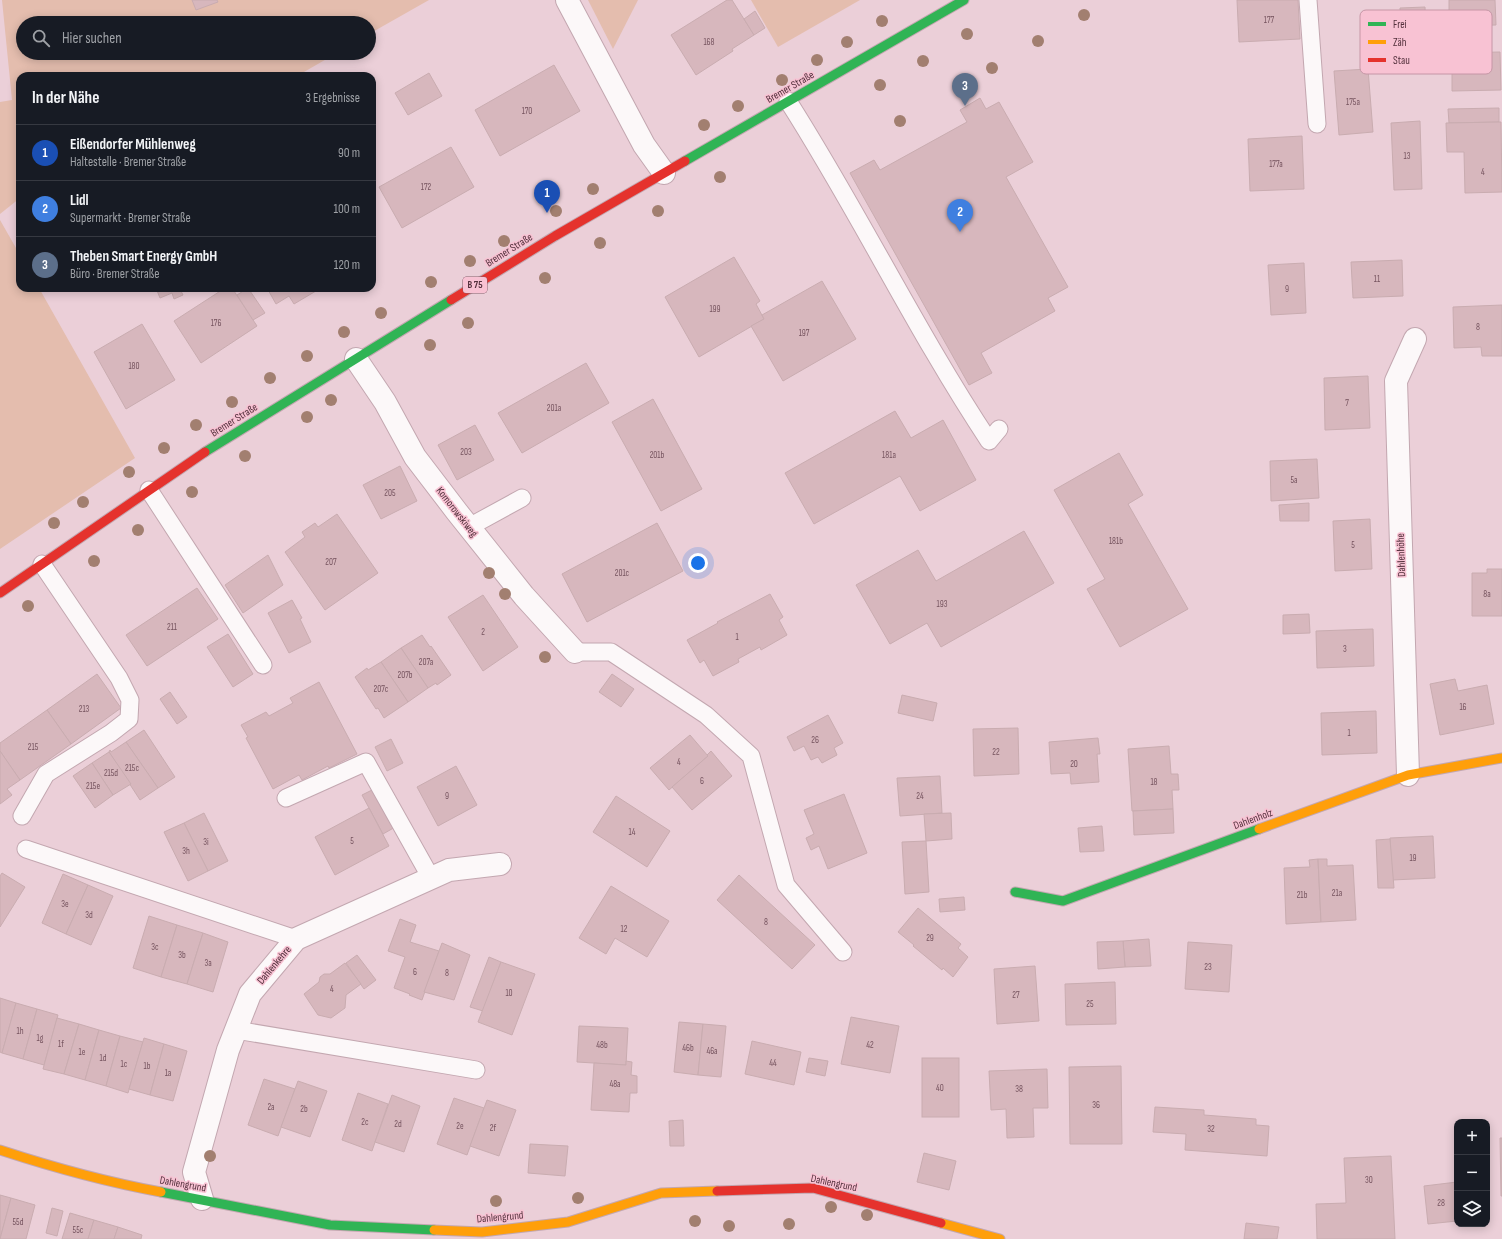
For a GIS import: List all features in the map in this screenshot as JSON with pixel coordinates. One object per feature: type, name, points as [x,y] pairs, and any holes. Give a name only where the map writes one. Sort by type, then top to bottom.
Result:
[{"type":"street","points":[[568,0],[644,145],[664,173]]},
{"type":"street","name":"Bremer Straße","points":[[0,593],[200,455],[555,236],[964,0]]},
{"type":"street","name":"Dahlenhöhe","points":[[1408,775],[1396,381],[1415,340]]},
{"type":"street","name":"Komorowskiweg","points":[[356,359],[385,402],[415,457],[524,596],[575,652]]},
{"type":"street","name":"Dahlenholz","points":[[1015,892],[1063,901],[1408,775],[1502,758]]},
{"type":"street","name":"Dahlenkehre","points":[[202,1199],[194,1172],[228,1050],[250,994],[296,939],[449,870],[500,864]]},
{"type":"street","name":"Dahlengrund","points":[[0,1150],[36,1162],[133,1187],[202,1199],[330,1225],[482,1232],[568,1222],[661,1193],[813,1188],[1000,1239]]},
{"type":"lane","points":[[1308,0],[1317,124]]},
{"type":"lane","points":[[788,101],[817,147],[960,398],[989,441],[999,428]]},
{"type":"lane","points":[[149,490],[264,665]]},
{"type":"lane","points":[[469,527],[522,498]]},
{"type":"lane","points":[[22,816],[46,774],[129,720],[130,700],[119,678],[42,564]]},
{"type":"lane","points":[[575,652],[611,652],[706,715],[751,756],[786,885],[843,952]]},
{"type":"lane","points":[[286,798],[366,762],[430,878]]},
{"type":"lane","points":[[26,849],[296,939]]},
{"type":"lane","points":[[236,1030],[476,1070]]},
{"type":"shaded area","points":[[2,0],[429,0],[376,30],[376,16],[16,16],[16,60],[325,60],[304,72],[16,72],[16,201],[0,214],[0,102],[12,100]]},
{"type":"shaded area","points":[[588,0],[638,0],[613,49]]},
{"type":"shaded area","points":[[751,0],[860,0],[778,47]]},
{"type":"shaded area","points":[[0,220],[16,248],[16,292],[41,292],[135,458],[0,549]]},
{"type":"building","points":[[192,0],[217,0],[218,2],[196,10]]},
{"type":"building","points":[[727,0],[732,0],[754,35],[732,49],[733,51],[696,75],[671,35]]},
{"type":"building","points":[[1237,0],[1298,0],[1300,39],[1239,42]]},
{"type":"building","points":[[1449,0],[1495,0],[1496,25],[1492,25],[1492,10],[1449,10]]},
{"type":"building","points":[[1425,7],[1425,10],[1400,10],[1400,8]]},
{"type":"building","points":[[755,11],[765,28],[754,35],[744,19]]},
{"type":"building","points":[[1492,52],[1500,52],[1501,90],[1452,91],[1452,74],[1492,74]]},
{"type":"building","points":[[554,65],[580,111],[500,156],[475,110]]},
{"type":"building","points":[[1360,69],[1360,74],[1368,74],[1373,132],[1339,135],[1334,71]]},
{"type":"building","points":[[429,73],[442,96],[408,115],[395,93]]},
{"type":"building","points":[[980,98],[986,109],[999,102],[1033,162],[1006,177],[1068,287],[1048,298],[1055,311],[981,353],[992,373],[969,385],[850,173],[874,160],[880,170],[967,122],[960,110]]},
{"type":"building","points":[[1499,108],[1499,122],[1449,123],[1448,109]]},
{"type":"building","points":[[1420,121],[1422,189],[1394,190],[1391,123]]},
{"type":"building","points":[[1501,122],[1502,192],[1465,193],[1464,152],[1447,152],[1446,123]]},
{"type":"building","points":[[1302,136],[1304,189],[1250,191],[1248,139]]},
{"type":"building","points":[[451,147],[474,187],[402,228],[379,187]]},
{"type":"building","points":[[734,257],[760,301],[756,304],[764,319],[699,357],[665,297]]},
{"type":"building","points":[[1402,260],[1403,296],[1353,298],[1351,262]]},
{"type":"building","points":[[1304,263],[1306,313],[1271,315],[1268,265]]},
{"type":"building","points":[[822,281],[856,339],[783,381],[751,326],[764,319],[762,315]]},
{"type":"building","points":[[158,292],[182,292],[183,295],[174,299],[172,293],[160,298]]},
{"type":"building","points":[[219,292],[235,292],[257,326],[201,363],[174,321]]},
{"type":"building","points":[[242,292],[251,292],[265,313],[253,320],[237,295]]},
{"type":"building","points":[[269,292],[314,292],[294,304],[289,296],[276,304]]},
{"type":"building","points":[[1502,305],[1502,356],[1482,356],[1481,347],[1454,348],[1453,307]]},
{"type":"building","points":[[142,324],[175,380],[126,409],[94,352]]},
{"type":"building","points":[[586,363],[609,403],[522,453],[498,413]]},
{"type":"building","points":[[1368,376],[1370,428],[1325,430],[1324,378]]},
{"type":"building","points":[[653,399],[702,489],[661,511],[612,422]]},
{"type":"building","points":[[895,411],[911,438],[943,420],[976,480],[920,511],[900,476],[814,524],[785,473]]},
{"type":"building","points":[[475,425],[494,460],[457,480],[438,445]]},
{"type":"building","points":[[1119,453],[1143,495],[1128,504],[1188,609],[1120,647],[1087,589],[1105,579],[1054,490]]},
{"type":"building","points":[[1317,459],[1319,498],[1271,501],[1270,461]]},
{"type":"building","points":[[400,466],[417,501],[381,519],[363,485]]},
{"type":"building","points":[[1309,503],[1309,521],[1280,521],[1279,505]]},
{"type":"building","points":[[337,514],[378,573],[325,610],[285,552],[305,537],[302,532],[315,523],[318,527]]},
{"type":"building","points":[[1370,519],[1372,569],[1335,571],[1333,521]]},
{"type":"building","points":[[657,523],[683,571],[587,622],[562,574]]},
{"type":"building","points":[[1024,531],[1054,583],[941,647],[927,623],[890,644],[856,585],[918,550],[936,581]]},
{"type":"building","points":[[268,555],[283,585],[243,613],[225,585]]},
{"type":"building","points":[[1487,569],[1502,569],[1502,616],[1472,616],[1472,573],[1487,573]]},
{"type":"building","points":[[197,588],[218,619],[147,666],[126,635]]},
{"type":"building","points":[[770,594],[783,617],[779,620],[787,635],[761,650],[760,647],[738,659],[739,662],[713,676],[704,660],[700,663],[687,640],[718,623],[717,622]]},
{"type":"building","points":[[483,595],[518,647],[483,671],[448,617]]},
{"type":"building","points":[[292,600],[302,618],[300,619],[311,642],[289,653],[268,613]]},
{"type":"building","points":[[1309,614],[1310,633],[1283,634],[1283,615]]},
{"type":"building","points":[[1373,629],[1374,666],[1317,668],[1316,631]]},
{"type":"building","points":[[228,634],[253,674],[233,687],[207,647]]},
{"type":"building","points":[[422,635],[451,675],[437,685],[436,683],[428,688],[401,648]]},
{"type":"building","points":[[401,648],[428,688],[408,702],[381,662]]},
{"type":"building","points":[[381,662],[408,702],[384,718],[378,708],[376,709],[355,677],[367,668],[368,670]]},
{"type":"building","points":[[97,674],[121,708],[71,744],[47,710]]},
{"type":"building","points":[[612,674],[634,689],[621,707],[599,692]]},
{"type":"building","points":[[1455,679],[1458,691],[1487,685],[1494,724],[1440,735],[1430,684]]},
{"type":"building","points":[[319,682],[357,754],[329,768],[328,766],[302,780],[299,775],[273,789],[246,738],[248,737],[241,725],[266,712],[269,716],[293,703],[290,698]]},
{"type":"building","points":[[170,692],[187,717],[177,724],[160,699]]},
{"type":"building","points":[[902,695],[937,703],[933,721],[898,713]]},
{"type":"building","points":[[47,710],[71,744],[20,780],[0,751],[0,743]]},
{"type":"building","points":[[1376,711],[1377,753],[1322,755],[1321,713]]},
{"type":"building","points":[[828,715],[843,743],[834,748],[837,755],[822,763],[818,757],[811,760],[804,746],[794,751],[787,737]]},
{"type":"building","points":[[1018,728],[1019,774],[974,776],[973,729]]},
{"type":"building","points":[[144,730],[175,777],[158,788],[126,742]]},
{"type":"building","points":[[690,735],[708,756],[669,790],[650,768]]},
{"type":"building","points":[[1098,738],[1100,754],[1097,754],[1099,782],[1071,784],[1070,773],[1051,774],[1049,742]]},
{"type":"building","points":[[391,739],[403,763],[387,771],[375,747]]},
{"type":"building","points":[[126,742],[158,788],[140,800],[109,752],[110,750],[111,752]]},
{"type":"building","points":[[1169,746],[1171,774],[1178,774],[1179,790],[1172,790],[1173,809],[1132,811],[1128,749]]},
{"type":"building","points":[[0,751],[20,780],[7,789],[12,795],[0,804]]},
{"type":"building","points":[[711,751],[732,776],[692,810],[672,787],[708,756],[707,755]]},
{"type":"building","points":[[109,752],[131,784],[113,795],[92,763]]},
{"type":"building","points":[[92,763],[113,795],[95,808],[73,776]]},
{"type":"building","points":[[456,766],[477,805],[438,826],[417,787]]},
{"type":"building","points":[[940,776],[942,813],[900,816],[897,778]]},
{"type":"building","points":[[376,788],[397,826],[383,834],[362,795]]},
{"type":"building","points":[[844,794],[867,853],[828,869],[819,846],[811,850],[806,838],[814,834],[804,810]]},
{"type":"building","points":[[616,796],[670,831],[647,867],[593,832]]},
{"type":"building","points":[[369,808],[389,846],[335,875],[315,837]]},
{"type":"building","points":[[1173,809],[1174,833],[1134,835],[1133,811]]},
{"type":"building","points":[[204,813],[228,861],[208,871],[184,823]]},
{"type":"building","points":[[951,813],[952,839],[926,841],[924,814]]},
{"type":"building","points":[[184,823],[208,871],[188,881],[164,832]]},
{"type":"building","points":[[1102,826],[1104,851],[1080,852],[1078,828]]},
{"type":"building","points":[[1433,836],[1435,878],[1392,880],[1390,838]]},
{"type":"building","points":[[1390,839],[1394,888],[1378,888],[1376,840]]},
{"type":"building","points":[[926,841],[929,892],[905,894],[902,842]]},
{"type":"building","points":[[1318,859],[1321,922],[1286,924],[1284,868],[1310,867],[1309,860]]},
{"type":"building","points":[[1318,859],[1327,859],[1327,866],[1353,865],[1356,920],[1321,922]]},
{"type":"building","points":[[2,873],[25,887],[0,927],[0,876]]},
{"type":"building","points":[[63,874],[88,885],[66,934],[42,923]]},
{"type":"building","points":[[739,875],[815,945],[792,969],[717,900]]},
{"type":"building","points":[[88,885],[113,896],[91,945],[66,934]]},
{"type":"building","points":[[611,886],[669,921],[647,957],[615,938],[606,954],[579,938]]},
{"type":"building","points":[[964,897],[965,910],[940,912],[939,899]]},
{"type":"building","points":[[918,908],[961,944],[958,948],[968,957],[953,977],[943,968],[942,970],[898,932]]},
{"type":"building","points":[[149,916],[177,925],[161,977],[133,968]]},
{"type":"building","points":[[400,919],[416,925],[410,942],[439,951],[422,1000],[394,988],[405,957],[388,951]]},
{"type":"building","points":[[177,925],[203,933],[187,984],[161,977]]},
{"type":"building","points":[[203,933],[228,942],[213,992],[187,984]]},
{"type":"building","points":[[1149,939],[1151,966],[1125,967],[1123,941]]},
{"type":"building","points":[[1123,941],[1125,967],[1098,969],[1097,942]]},
{"type":"building","points":[[1188,942],[1232,945],[1229,992],[1185,989]]},
{"type":"building","points":[[442,943],[470,955],[454,1000],[424,992]]},
{"type":"building","points":[[357,955],[376,980],[364,989],[346,963]]},
{"type":"building","points":[[489,957],[501,962],[483,1011],[470,1007]]},
{"type":"building","points":[[501,962],[535,974],[512,1035],[478,1022]]},
{"type":"building","points":[[345,963],[361,984],[346,995],[345,1008],[331,1018],[318,1015],[304,994],[319,982],[320,977],[324,974],[330,974]]},
{"type":"building","points":[[1035,966],[1039,1021],[997,1024],[994,969]]},
{"type":"building","points":[[1115,982],[1116,1024],[1066,1025],[1065,984]]},
{"type":"building","points":[[0,998],[16,1003],[2,1053],[0,1052]]},
{"type":"building","points":[[16,1003],[37,1009],[23,1059],[2,1053]]},
{"type":"building","points":[[37,1009],[58,1015],[44,1065],[23,1059]]},
{"type":"building","points":[[851,1017],[899,1026],[890,1073],[841,1064]]},
{"type":"building","points":[[57,1018],[79,1024],[64,1074],[43,1069]]},
{"type":"building","points":[[679,1022],[703,1024],[698,1075],[674,1072]]},
{"type":"building","points":[[79,1024],[99,1030],[85,1080],[64,1074]]},
{"type":"building","points":[[703,1024],[726,1026],[721,1077],[698,1075]]},
{"type":"building","points":[[579,1026],[628,1028],[626,1065],[577,1062]]},
{"type":"building","points":[[99,1030],[120,1036],[106,1086],[85,1080]]},
{"type":"building","points":[[120,1036],[143,1042],[128,1093],[106,1086]]},
{"type":"building","points":[[144,1038],[164,1044],[150,1095],[129,1089]]},
{"type":"building","points":[[752,1041],[801,1052],[794,1085],[745,1074]]},
{"type":"building","points":[[164,1044],[187,1051],[173,1101],[150,1095]]},
{"type":"building","points":[[809,1058],[828,1061],[825,1076],[806,1072]]},
{"type":"building","points":[[922,1058],[959,1058],[959,1117],[922,1117]]},
{"type":"building","points":[[626,1061],[632,1062],[631,1075],[637,1076],[637,1093],[630,1093],[629,1112],[591,1110],[594,1063],[626,1065]]},
{"type":"building","points":[[1121,1066],[1122,1144],[1070,1144],[1069,1067]]},
{"type":"building","points":[[1047,1069],[1048,1108],[1033,1108],[1034,1137],[1007,1138],[1006,1109],[991,1110],[989,1071]]},
{"type":"building","points":[[264,1079],[295,1089],[278,1136],[248,1125]]},
{"type":"building","points":[[298,1081],[327,1091],[310,1137],[281,1127]]},
{"type":"building","points":[[358,1093],[388,1104],[372,1151],[342,1140]]},
{"type":"building","points":[[392,1095],[420,1106],[404,1152],[375,1142]]},
{"type":"building","points":[[454,1098],[484,1108],[467,1155],[437,1144]]},
{"type":"building","points":[[487,1100],[516,1110],[499,1156],[470,1146]]},
{"type":"building","points":[[1155,1107],[1204,1110],[1204,1115],[1256,1119],[1256,1125],[1269,1126],[1267,1156],[1185,1150],[1186,1134],[1153,1132]]},
{"type":"building","points":[[683,1120],[684,1146],[670,1146],[669,1121]]},
{"type":"building","points":[[1500,1138],[1502,1138],[1502,1196],[1501,1196]]},
{"type":"building","points":[[530,1144],[568,1146],[565,1176],[528,1173]]},
{"type":"building","points":[[924,1153],[956,1161],[949,1190],[917,1182]]},
{"type":"building","points":[[1391,1156],[1395,1239],[1317,1239],[1316,1204],[1346,1203],[1344,1158]]},
{"type":"building","points":[[1454,1182],[1454,1221],[1428,1224],[1424,1186]]},
{"type":"building","points":[[0,1195],[11,1198],[0,1239]]},
{"type":"building","points":[[11,1198],[35,1205],[26,1239],[0,1239]]},
{"type":"building","points":[[52,1208],[63,1211],[57,1236],[46,1233]]},
{"type":"building","points":[[70,1213],[94,1220],[88,1239],[62,1239]]},
{"type":"building","points":[[94,1220],[118,1227],[114,1239],[88,1239]]},
{"type":"building","points":[[1246,1223],[1279,1227],[1277,1239],[1244,1239]]},
{"type":"building","points":[[118,1227],[142,1235],[141,1239],[114,1239]]},
{"type":"traffic: fast","points":[[685,161],[964,0]]},
{"type":"traffic: fast","points":[[205,452],[451,300]]},
{"type":"traffic: fast","points":[[1015,892],[1063,901],[1259,829]]},
{"type":"traffic: fast","points":[[161,1192],[330,1225],[434,1230]]},
{"type":"traffic: slow","points":[[1259,829],[1408,775],[1502,758]]},
{"type":"traffic: slow","points":[[0,1150],[79,1174],[161,1192]]},
{"type":"traffic: slow","points":[[434,1230],[482,1232],[568,1222],[661,1193],[717,1191]]},
{"type":"traffic: slow","points":[[941,1223],[1000,1239]]},
{"type":"traffic: jam","points":[[451,300],[555,236],[685,161]]},
{"type":"traffic: jam","points":[[0,593],[205,452]]},
{"type":"traffic: jam","points":[[717,1191],[813,1188],[941,1223]]},
{"type":"place","name":"Theben Smart Energy GmbH","points":[[965,106]]},
{"type":"place","name":"Eißendorfer Mühlenweg","points":[[547,213]]},
{"type":"place","name":"Lidl","points":[[960,232]]}]
